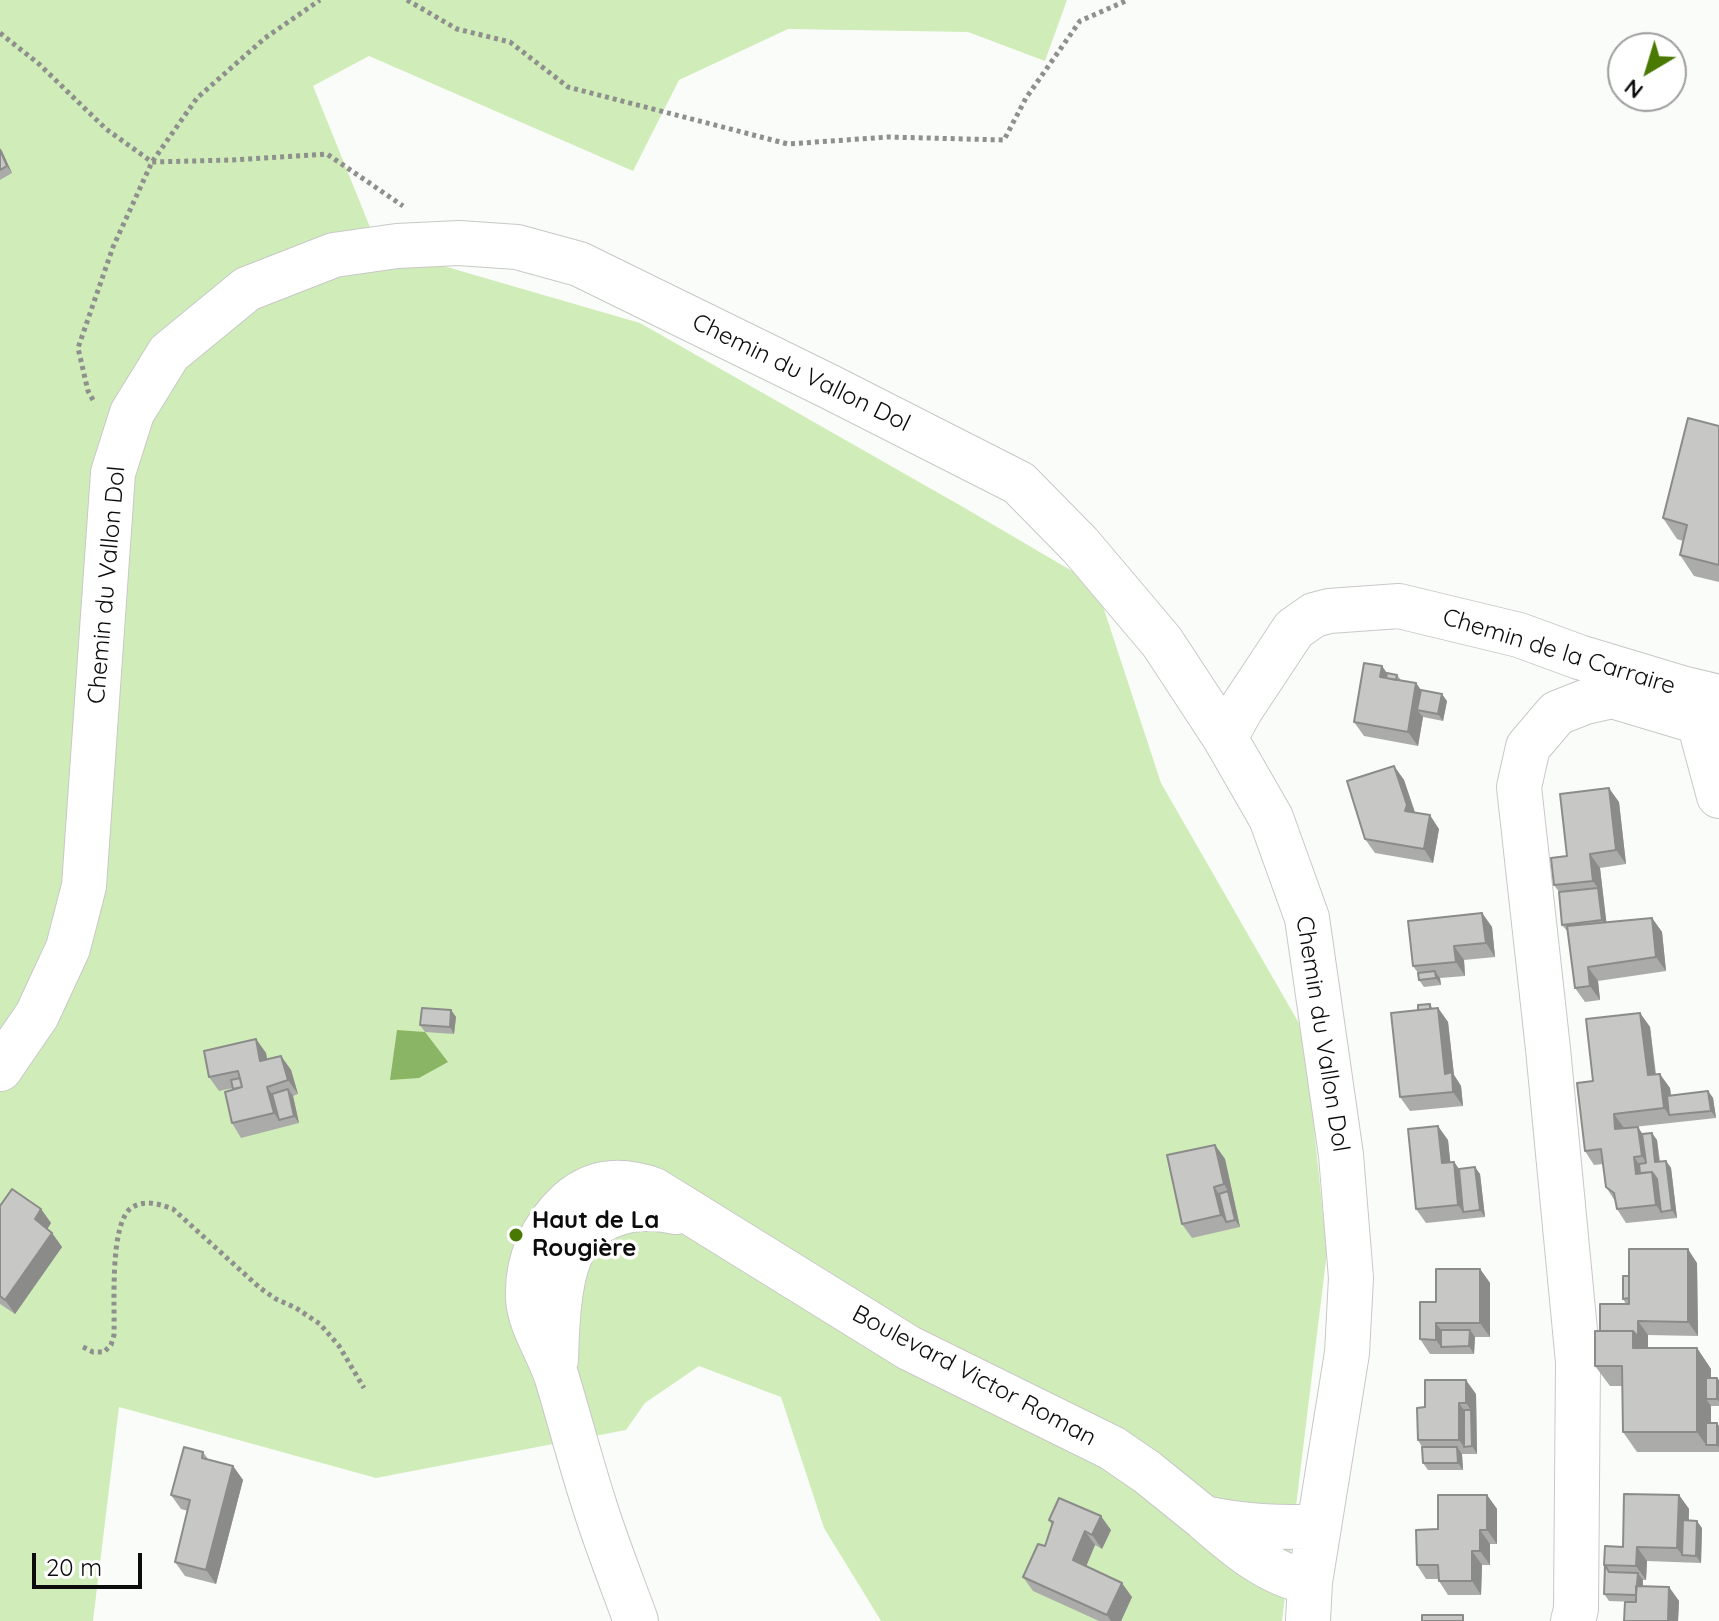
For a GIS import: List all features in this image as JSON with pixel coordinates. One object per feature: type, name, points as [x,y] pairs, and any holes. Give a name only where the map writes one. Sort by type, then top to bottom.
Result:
[{"type":"street","name":"Chemin du Vallon Dol","points":[[0,1069],[37,1015],[68,948],[84,886],[113,473],[132,413],[169,353],[247,289],[334,255],[384,247],[459,243],[517,247],[579,264],[1019,483],[1080,545],[1162,642],[1225,738],[1271,818],[1307,918],[1341,1155],[1351,1278],[1347,1353],[1309,1602]]},
{"type":"street","name":"Chemin de la Carraire","points":[[1225,738],[1294,629],[1314,615],[1329,611],[1399,606],[1519,635],[1579,657],[1719,697]]},
{"type":"street","points":[[1573,1621],[1576,1609],[1578,1362],[1519,787],[1528,747],[1557,713],[1579,657]]},
{"type":"street","points":[[1557,713],[1612,696],[1699,722],[1719,796]]},
{"type":"street","name":"Boulevard Victor Roman","points":[[636,1621],[595,1510],[556,1375],[558,1317],[570,1256],[584,1234],[600,1220],[634,1209],[661,1209],[699,1217],[909,1348],[1112,1448],[1147,1472],[1232,1543],[1294,1580],[1309,1602]]},
{"type":"street","name":"Boulevard Victor Roman","points":[[1204,1518],[1237,1525],[1319,1527]]},
{"type":"path","points":[[122,446],[88,391],[78,348],[113,247],[152,162],[197,98],[265,38],[320,0]]},
{"type":"path","points":[[407,0],[457,29],[510,42],[568,87],[788,144],[888,137],[1004,140],[1026,98],[1080,21],[1128,0]]},
{"type":"path","points":[[0,33],[39,64],[106,129],[152,162],[327,154],[406,208]]},
{"type":"path","points":[[83,1347],[93,1352],[104,1352],[111,1345],[118,1234],[131,1209],[156,1202],[173,1209],[268,1294],[320,1324],[339,1346],[364,1388]]},
{"type":"shaded area","points":[[0,0],[1067,0],[1045,61],[968,32],[788,29],[679,80],[633,171],[369,56],[313,86],[378,247],[640,323],[1096,585],[1161,783],[1304,1032],[1327,1252],[1282,1621],[881,1621],[824,1528],[781,1397],[699,1366],[645,1403],[626,1430],[376,1478],[119,1407],[93,1621],[0,1621]]},
{"type":"shaded area","points":[[397,1030],[425,1032],[448,1062],[419,1078],[390,1080]]},
{"type":"building","points":[[0,150],[7,166],[0,170]]},
{"type":"building","points":[[1688,418],[1719,426],[1719,565],[1680,555],[1687,525],[1663,518]]},
{"type":"building","points":[[1364,663],[1382,666],[1380,677],[1416,683],[1408,732],[1354,722]]},
{"type":"building","points":[[1387,673],[1397,675],[1396,680],[1386,678]]},
{"type":"building","points":[[1421,690],[1442,694],[1438,714],[1417,710]]},
{"type":"building","points":[[1394,766],[1407,805],[1405,811],[1430,815],[1424,849],[1365,839],[1347,781]]},
{"type":"building","points":[[1609,788],[1616,850],[1590,854],[1593,881],[1554,885],[1551,858],[1567,856],[1560,794]]},
{"type":"building","points":[[1598,888],[1602,920],[1562,925],[1559,892]]},
{"type":"building","points":[[1482,913],[1486,943],[1454,946],[1456,962],[1413,966],[1408,921]]},
{"type":"building","points":[[1652,918],[1656,957],[1588,967],[1590,986],[1575,988],[1567,926]]},
{"type":"building","points":[[1435,971],[1436,978],[1419,980],[1418,973]]},
{"type":"building","points":[[1430,1004],[1430,1009],[1418,1010],[1418,1005]]},
{"type":"building","points":[[422,1008],[451,1010],[450,1027],[420,1025]]},
{"type":"building","points":[[1438,1008],[1445,1074],[1452,1072],[1453,1092],[1400,1097],[1391,1013]]},
{"type":"building","points":[[1640,1013],[1648,1075],[1660,1074],[1664,1108],[1614,1114],[1615,1129],[1638,1127],[1642,1156],[1634,1157],[1636,1174],[1652,1172],[1656,1205],[1617,1209],[1614,1193],[1606,1187],[1601,1149],[1585,1151],[1577,1083],[1593,1081],[1586,1019]]},
{"type":"building","points":[[256,1039],[260,1061],[281,1056],[288,1080],[267,1087],[274,1113],[232,1123],[225,1092],[242,1087],[238,1071],[209,1077],[204,1051]]},
{"type":"building","points":[[240,1078],[242,1087],[233,1089],[231,1080]]},
{"type":"building","points":[[288,1089],[294,1116],[279,1120],[272,1094]]},
{"type":"building","points":[[1708,1091],[1711,1111],[1669,1115],[1667,1096]]},
{"type":"building","points":[[1438,1126],[1442,1163],[1454,1162],[1458,1205],[1416,1209],[1408,1129]]},
{"type":"building","points":[[1652,1133],[1655,1162],[1666,1161],[1672,1210],[1661,1212],[1657,1179],[1652,1172],[1640,1173],[1639,1164],[1646,1163],[1642,1134]]},
{"type":"building","points":[[1215,1145],[1224,1184],[1214,1187],[1221,1215],[1182,1224],[1167,1155]]},
{"type":"building","points":[[1475,1167],[1480,1210],[1463,1212],[1459,1169]]},
{"type":"building","points":[[12,1189],[41,1209],[35,1219],[52,1233],[5,1300],[0,1296],[0,1206]]},
{"type":"building","points":[[1228,1191],[1235,1220],[1226,1222],[1219,1194]]},
{"type":"building","points":[[1629,1249],[1688,1249],[1688,1322],[1638,1321],[1638,1337],[1633,1331],[1600,1331],[1600,1304],[1629,1304]]},
{"type":"building","points":[[1436,1269],[1480,1269],[1480,1323],[1436,1323],[1436,1340],[1420,1339],[1420,1302],[1436,1302]]},
{"type":"building","points":[[1623,1276],[1629,1276],[1629,1298],[1623,1299]]},
{"type":"building","points":[[1441,1330],[1470,1330],[1469,1346],[1441,1347]]},
{"type":"building","points":[[1595,1331],[1633,1331],[1633,1348],[1697,1348],[1697,1432],[1623,1432],[1622,1366],[1595,1366]]},
{"type":"building","points":[[1706,1378],[1717,1378],[1717,1399],[1706,1399]]},
{"type":"building","points":[[1425,1380],[1466,1380],[1466,1403],[1459,1403],[1459,1440],[1418,1440],[1417,1408],[1425,1407]]},
{"type":"building","points":[[1464,1410],[1471,1410],[1472,1446],[1464,1447]]},
{"type":"building","points":[[1706,1423],[1717,1423],[1717,1445],[1706,1445]]},
{"type":"building","points":[[184,1447],[203,1452],[202,1458],[233,1466],[206,1570],[175,1562],[190,1500],[171,1495]]},
{"type":"building","points":[[1422,1447],[1457,1447],[1458,1463],[1423,1463]]},
{"type":"building","points":[[1624,1494],[1679,1495],[1677,1548],[1637,1547],[1636,1566],[1604,1565],[1605,1546],[1623,1547]]},
{"type":"building","points":[[1438,1495],[1487,1495],[1487,1530],[1480,1530],[1480,1551],[1472,1551],[1472,1581],[1439,1581],[1438,1565],[1417,1565],[1416,1530],[1438,1529]]},
{"type":"building","points":[[1059,1498],[1101,1516],[1092,1535],[1085,1531],[1073,1560],[1122,1583],[1107,1615],[1023,1577],[1038,1544],[1045,1546],[1053,1522],[1049,1520]]},
{"type":"building","points":[[1683,1520],[1697,1521],[1696,1556],[1682,1555]]},
{"type":"building","points":[[1605,1565],[1609,1572],[1638,1573],[1636,1595],[1604,1594]]},
{"type":"building","points":[[1636,1586],[1669,1587],[1668,1621],[1624,1621],[1625,1602],[1636,1602]]},
{"type":"building","points":[[1422,1615],[1463,1615],[1463,1621],[1422,1621]]},
{"type":"place","name":"Haut de La Rougière","points":[[516,1235]]}]
